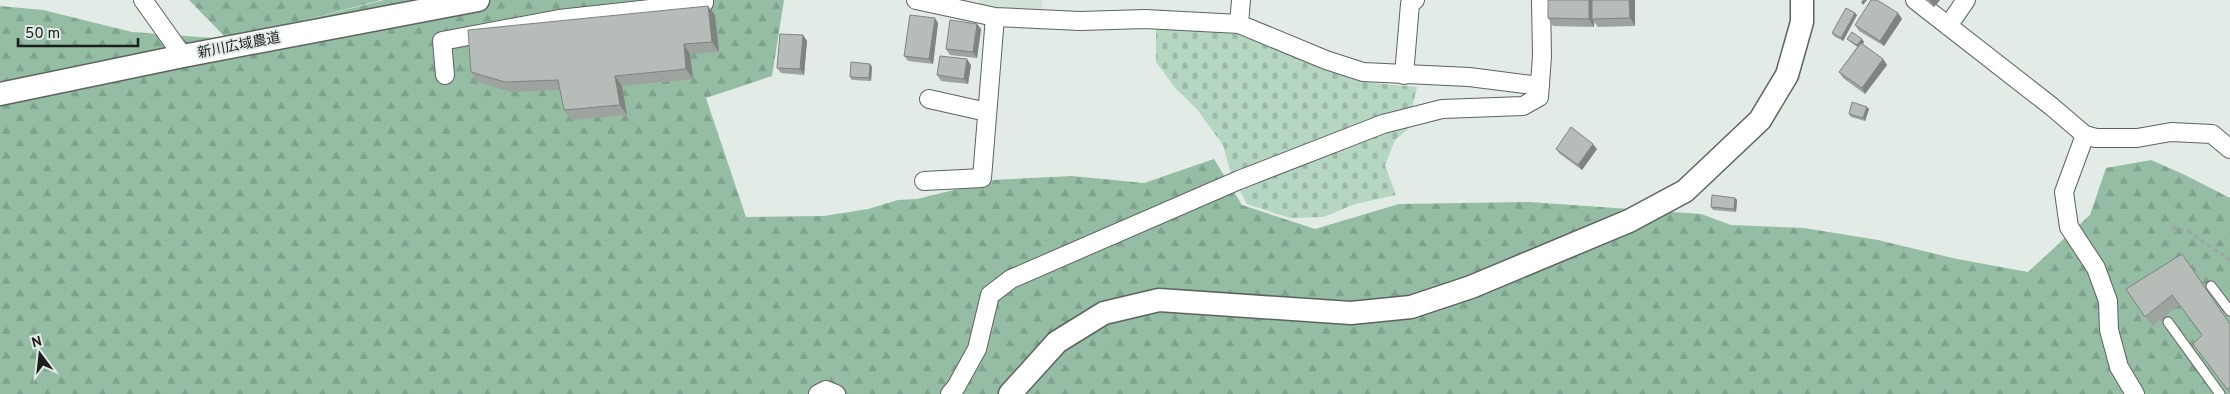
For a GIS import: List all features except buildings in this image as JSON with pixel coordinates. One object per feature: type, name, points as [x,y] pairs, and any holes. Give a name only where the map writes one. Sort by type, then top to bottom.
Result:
[{"type":"street","points":[[142,0],[183,56]]},
{"type":"street","name":"新川広域農道","points":[[0,94],[183,56],[478,0]]},
{"type":"street","points":[[445,75],[442,41],[559,19],[704,3],[704,0]]},
{"type":"street","points":[[916,0],[970,7],[995,17],[1080,21],[1145,19],[1239,24],[1326,60],[1363,72],[1404,76],[1469,77],[1540,86]]},
{"type":"street","points":[[1239,24],[1241,0]]},
{"type":"street","points":[[1404,76],[1410,4],[1416,0]]},
{"type":"street","points":[[950,394],[956,387],[976,349],[990,295],[1011,279],[1168,210],[1375,127],[1442,109],[1523,106],[1539,97],[1541,0]]},
{"type":"street","points":[[1010,394],[1058,342],[1104,313],[1159,300],[1351,313],[1411,307],[1471,287],[1629,221],[1685,191],[1760,120],[1787,75],[1802,22],[1802,0]]},
{"type":"street","points":[[1915,0],[2051,106],[2085,136],[2096,138],[2137,138],[2171,132],[2212,134],[2230,149]]},
{"type":"street","points":[[1948,26],[1966,0]]},
{"type":"street","points":[[924,181],[982,178],[995,17]]},
{"type":"street","points":[[929,99],[988,112]]},
{"type":"street","points":[[2085,136],[2064,192],[2069,227],[2096,268],[2108,301],[2109,330],[2119,367],[2135,394]]},
{"type":"street","points":[[818,394],[826,390],[836,394]]},
{"type":"lane","points":[[2211,286],[2230,311]]},
{"type":"lane","points":[[2168,322],[2220,394]]},
{"type":"path","points":[[2172,228],[2188,231],[2230,260]]},
{"type":"shaded area","points":[[979,0],[1042,0],[1042,10],[979,8]]},
{"type":"green space","points":[[189,0],[381,0],[279,27],[384,0],[784,0],[772,76],[706,98],[746,217],[824,216],[868,209],[898,200],[917,199],[994,180],[1072,176],[1144,183],[1214,159],[1242,205],[1315,229],[1399,204],[1529,202],[1701,214],[1731,225],[1804,228],[1878,240],[1957,259],[2028,272],[2090,215],[2106,168],[2151,160],[2230,198],[2230,394],[0,394],[0,6],[43,10],[132,32],[227,39]]},
{"type":"green space","points":[[1156,27],[1236,34],[1373,83],[1417,87],[1407,130],[1395,140],[1385,165],[1396,195],[1355,204],[1324,217],[1290,218],[1247,204],[1231,174],[1223,145],[1196,108],[1176,89],[1156,62]]}]
